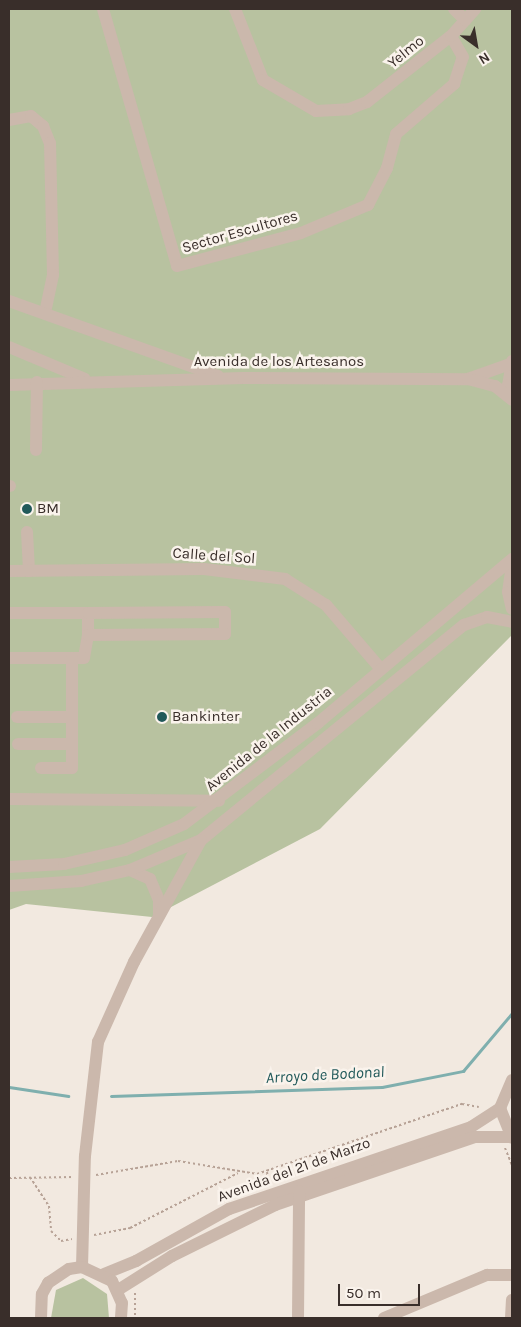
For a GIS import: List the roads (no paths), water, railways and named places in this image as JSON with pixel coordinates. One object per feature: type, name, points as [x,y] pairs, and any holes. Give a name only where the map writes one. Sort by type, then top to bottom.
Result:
[{"type":"street","name":"Sector Escultores","points":[[103,9],[177,266],[300,233],[368,205],[388,168],[396,134],[454,84],[463,57],[451,36]]},
{"type":"street","name":"Yelmo","points":[[235,9],[263,80],[316,111],[349,109],[368,102],[451,36],[476,9]]},
{"type":"street","points":[[454,9],[465,20]]},
{"type":"street","points":[[9,120],[31,116],[43,126],[50,143],[53,275],[45,312]]},
{"type":"street","points":[[9,301],[45,312],[225,378]]},
{"type":"street","name":"Avenida de los Artesanos","points":[[9,347],[90,381]]},
{"type":"street","points":[[511,362],[512,399]]},
{"type":"street","name":"Avenida de los Artesanos","points":[[468,379],[511,362]]},
{"type":"street","name":"Avenida de los Artesanos","points":[[12,387],[37,382],[225,378],[468,379],[495,386],[512,399]]},
{"type":"street","points":[[36,450],[37,382]]},
{"type":"street","points":[[27,532],[30,571]]},
{"type":"street","name":"Avenida de la Industria","points":[[9,867],[64,864],[125,850],[184,824],[219,801],[512,559]]},
{"type":"street","points":[[512,564],[508,592],[512,609]]},
{"type":"street","name":"Calle del Sol","points":[[9,571],[204,569],[285,579],[326,605],[380,668]]},
{"type":"street","points":[[9,613],[225,612],[225,634],[88,635]]},
{"type":"street","points":[[9,658],[84,658],[88,635],[88,614]]},
{"type":"street","points":[[9,886],[81,881],[130,870],[201,840],[464,625],[487,617],[512,622]]},
{"type":"street","points":[[41,768],[72,768],[72,658]]},
{"type":"street","points":[[17,717],[72,717]]},
{"type":"street","points":[[18,744],[72,744]]},
{"type":"street","points":[[9,799],[219,801]]},
{"type":"street","points":[[82,1267],[85,1156],[98,1042],[159,917],[201,840]]},
{"type":"street","points":[[130,870],[150,879],[159,900],[159,917]]},
{"type":"street","points":[[507,1140],[500,1108],[512,1080]]},
{"type":"street","name":"Avenida del 21 de Marzo","points":[[118,1290],[234,1224],[299,1191],[484,1119],[500,1108]]},
{"type":"street","name":"Avenida del 21 de Marzo","points":[[104,1274],[136,1262],[229,1209],[299,1191],[475,1137],[507,1140]]},
{"type":"street","points":[[298,1318],[299,1191]]},
{"type":"street","points":[[41,1318],[39,1307],[48,1283],[69,1269],[82,1267],[104,1274],[118,1290],[121,1318]]},
{"type":"street","points":[[384,1318],[486,1275],[512,1275]]},
{"type":"street","points":[[511,1318],[512,1300]]},
{"type":"waterway","name":"Arroyo de Bodonal","points":[[111,1096],[382,1087],[463,1071],[512,1013]]},
{"type":"waterway","name":"Arroyo de Bodonal","points":[[9,1087],[68,1096]]},
{"type":"place","name":"BM","points":[[27,509]]},
{"type":"place","name":"Bankinter","points":[[162,717]]}]
